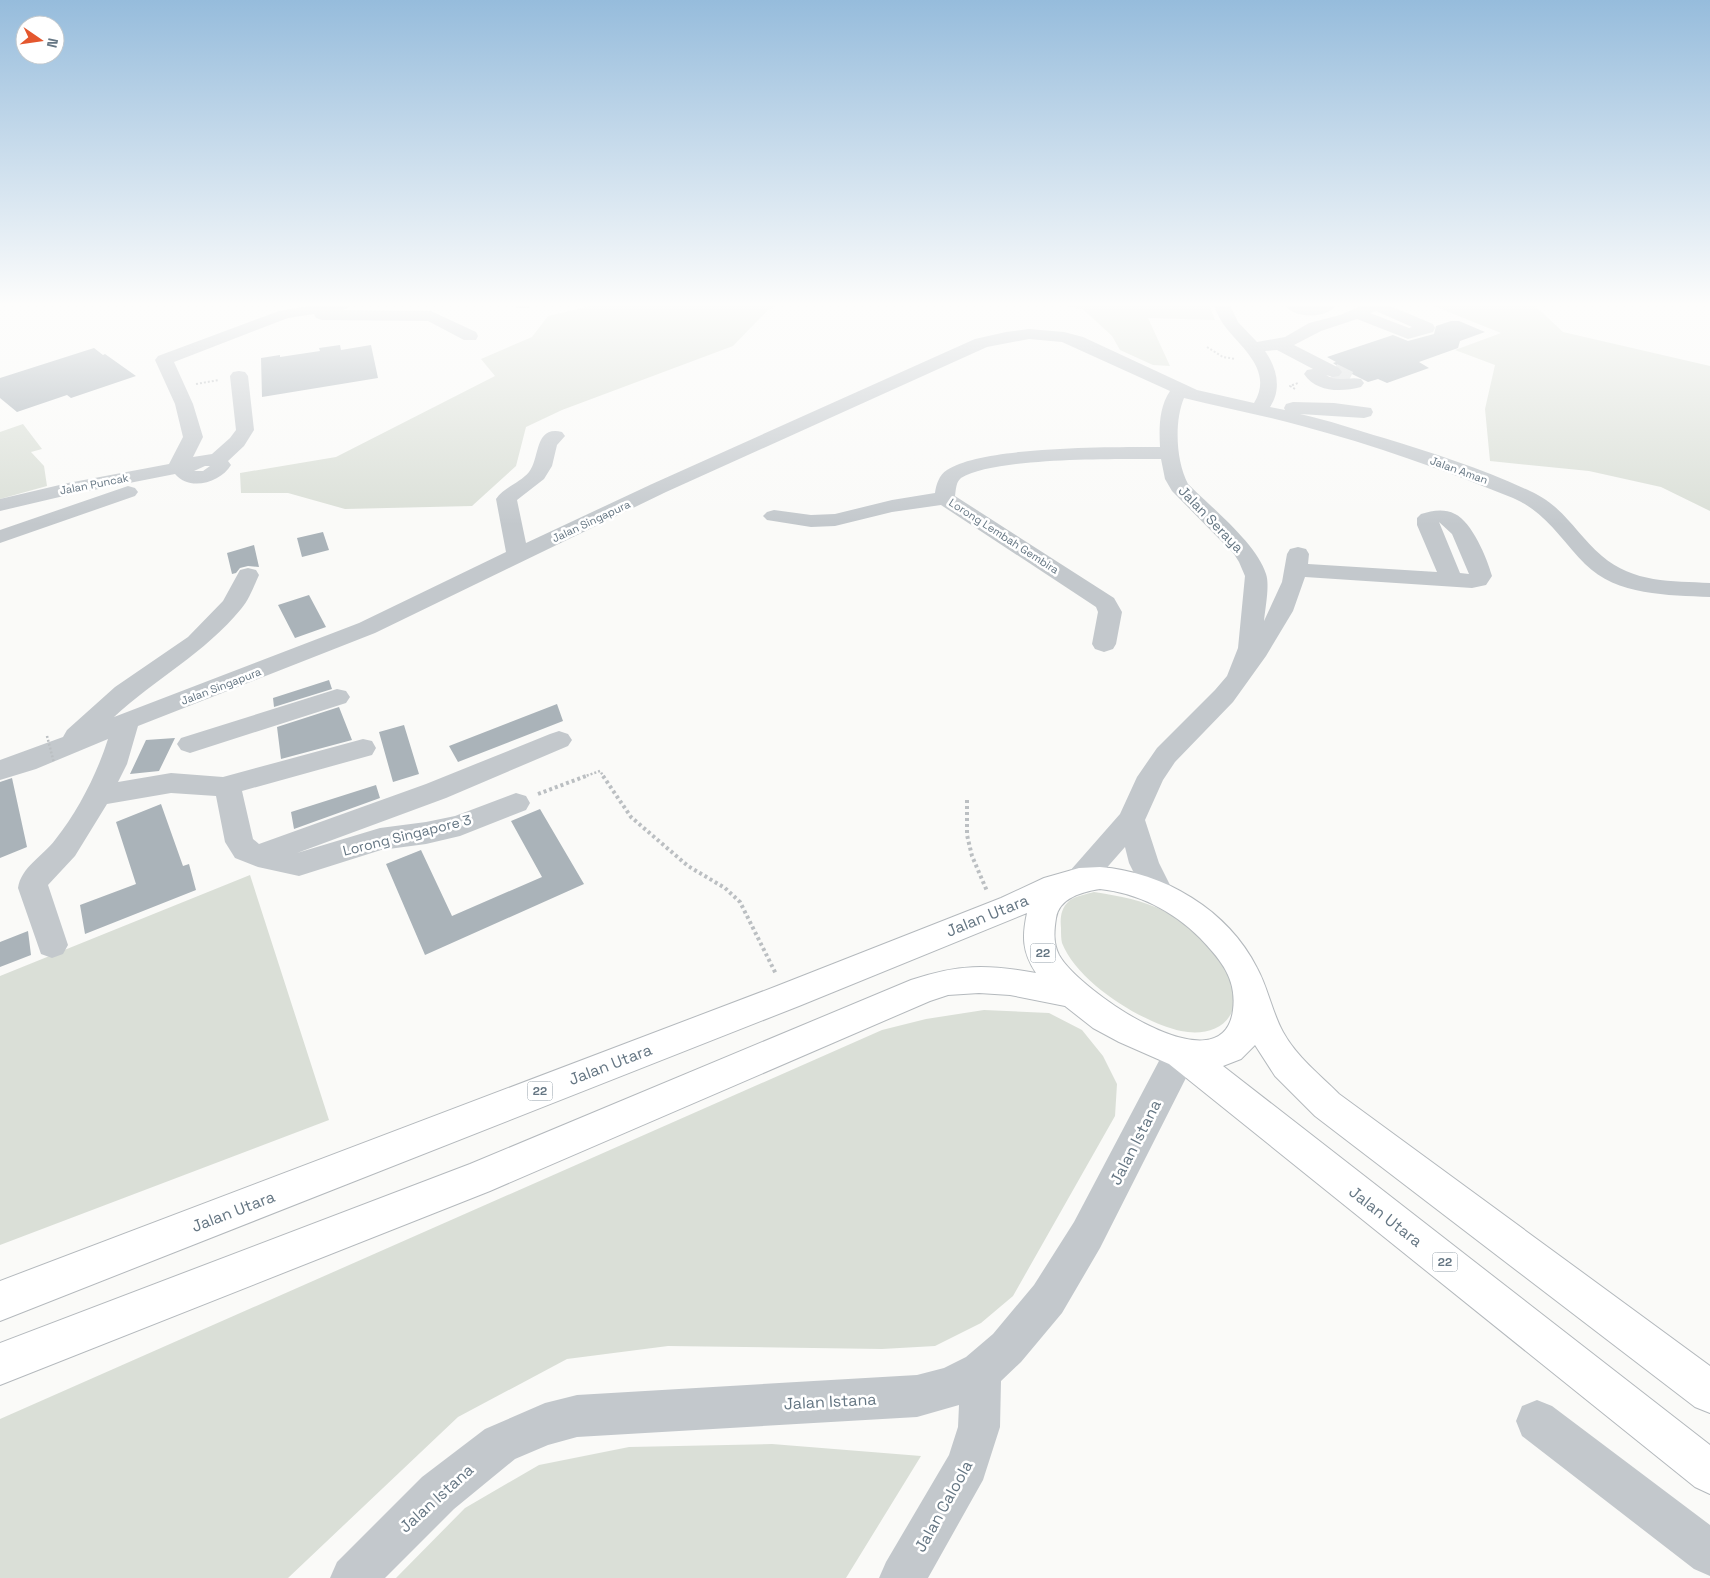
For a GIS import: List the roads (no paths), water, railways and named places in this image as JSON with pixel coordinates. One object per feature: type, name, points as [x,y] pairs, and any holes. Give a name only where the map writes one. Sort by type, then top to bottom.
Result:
[{"type":"highway","name":"22","points":[[1251,994],[1249,1017],[1242,1037],[1227,1049],[1210,1055],[1180,1053],[1160,1046],[1102,1016],[1072,994],[1057,978],[1044,958],[1038,938],[1039,919],[1047,901],[1061,890],[1079,880],[1100,878],[1136,884],[1159,893],[1200,920],[1223,942],[1239,963],[1251,994],[1268,1040],[1287,1065],[1328,1105],[1710,1392]]},
{"type":"highway","name":"Jalan Utara","points":[[0,1301],[788,996],[1012,906],[1055,886],[1079,880]]},
{"type":"highway","name":"22","points":[[0,1364],[477,1179],[922,990],[948,982],[980,980],[1033,986],[1072,994]]},
{"type":"highway","name":"Jalan Utara","points":[[1180,1053],[1710,1472]]},
{"type":"street","points":[[0,537],[185,470],[193,437],[184,404],[172,379]]},
{"type":"street","points":[[193,437],[205,444],[212,460],[237,442],[245,430],[239,379]]},
{"type":"street","name":"Jalan Singapura","points":[[0,770],[367,628],[518,554],[903,379]]},
{"type":"street","name":"Jalan Singapura","points":[[1157,379],[1181,390]]},
{"type":"street","points":[[1260,409],[1269,393],[1267,379]]},
{"type":"street","points":[[1320,379],[1332,386],[1358,385]]},
{"type":"street","name":"Jalan Aman","points":[[1181,390],[1260,409],[1427,458],[1523,495],[1545,507],[1593,560],[1606,570],[1630,581],[1653,587],[1710,590]]},
{"type":"street","name":"Jalan Seraya","points":[[1079,880],[1131,820],[1151,777],[1166,755],[1224,696],[1242,671],[1250,648],[1256,576],[1250,562],[1242,550],[1179,487],[1174,479],[1170,453],[1173,401],[1181,390]]},
{"type":"street","points":[[1260,409],[1334,409],[1364,412]]},
{"type":"street","points":[[518,554],[506,499],[514,491],[535,478],[541,470],[547,444],[555,436]]},
{"type":"street","name":"Lorong Lembah Gembira","points":[[1104,644],[1110,612],[1106,603],[1098,596],[1026,553],[945,498],[945,487],[954,474],[969,467],[993,461],[1119,453],[1170,453]]},
{"type":"street","name":"Jalan Puncak","points":[[0,505],[68,488],[185,470],[200,477],[212,474],[220,468],[221,464],[212,460]]},
{"type":"street","points":[[774,516],[810,521],[836,520],[892,506],[945,498]]},
{"type":"street","points":[[1242,671],[1271,632],[1298,562],[1452,580]]},
{"type":"street","points":[[56,748],[118,697],[196,642],[233,604],[248,575]]},
{"type":"street","points":[[1669,588],[1710,600]]},
{"type":"street","points":[[170,783],[195,733],[337,697]]},
{"type":"street","points":[[52,946],[34,888],[34,881],[65,848],[98,794],[114,764],[127,721]]},
{"type":"street","points":[[258,856],[436,791],[559,740]]},
{"type":"street","points":[[98,794],[170,783],[223,787],[363,748]]},
{"type":"street","name":"Lorong Singapore 3","points":[[223,787],[230,793],[239,842],[245,850],[258,856],[299,865],[380,839],[460,826],[516,803]]},
{"type":"street","points":[[1131,820],[1144,863],[1159,893]]},
{"type":"street","name":"Jalan Istana","points":[[354,1578],[438,1493],[500,1444],[545,1424],[577,1416],[917,1396],[949,1388],[981,1372],[1008,1348],[1048,1299],[1087,1235],[1180,1053]]},
{"type":"street","name":"Jalan Caloola","points":[[902,1578],[968,1465],[980,1427],[981,1372]]},
{"type":"street","points":[[1537,1421],[1710,1553]]},
{"type":"tunnel","points":[[1346,379],[1351,381]]}]
